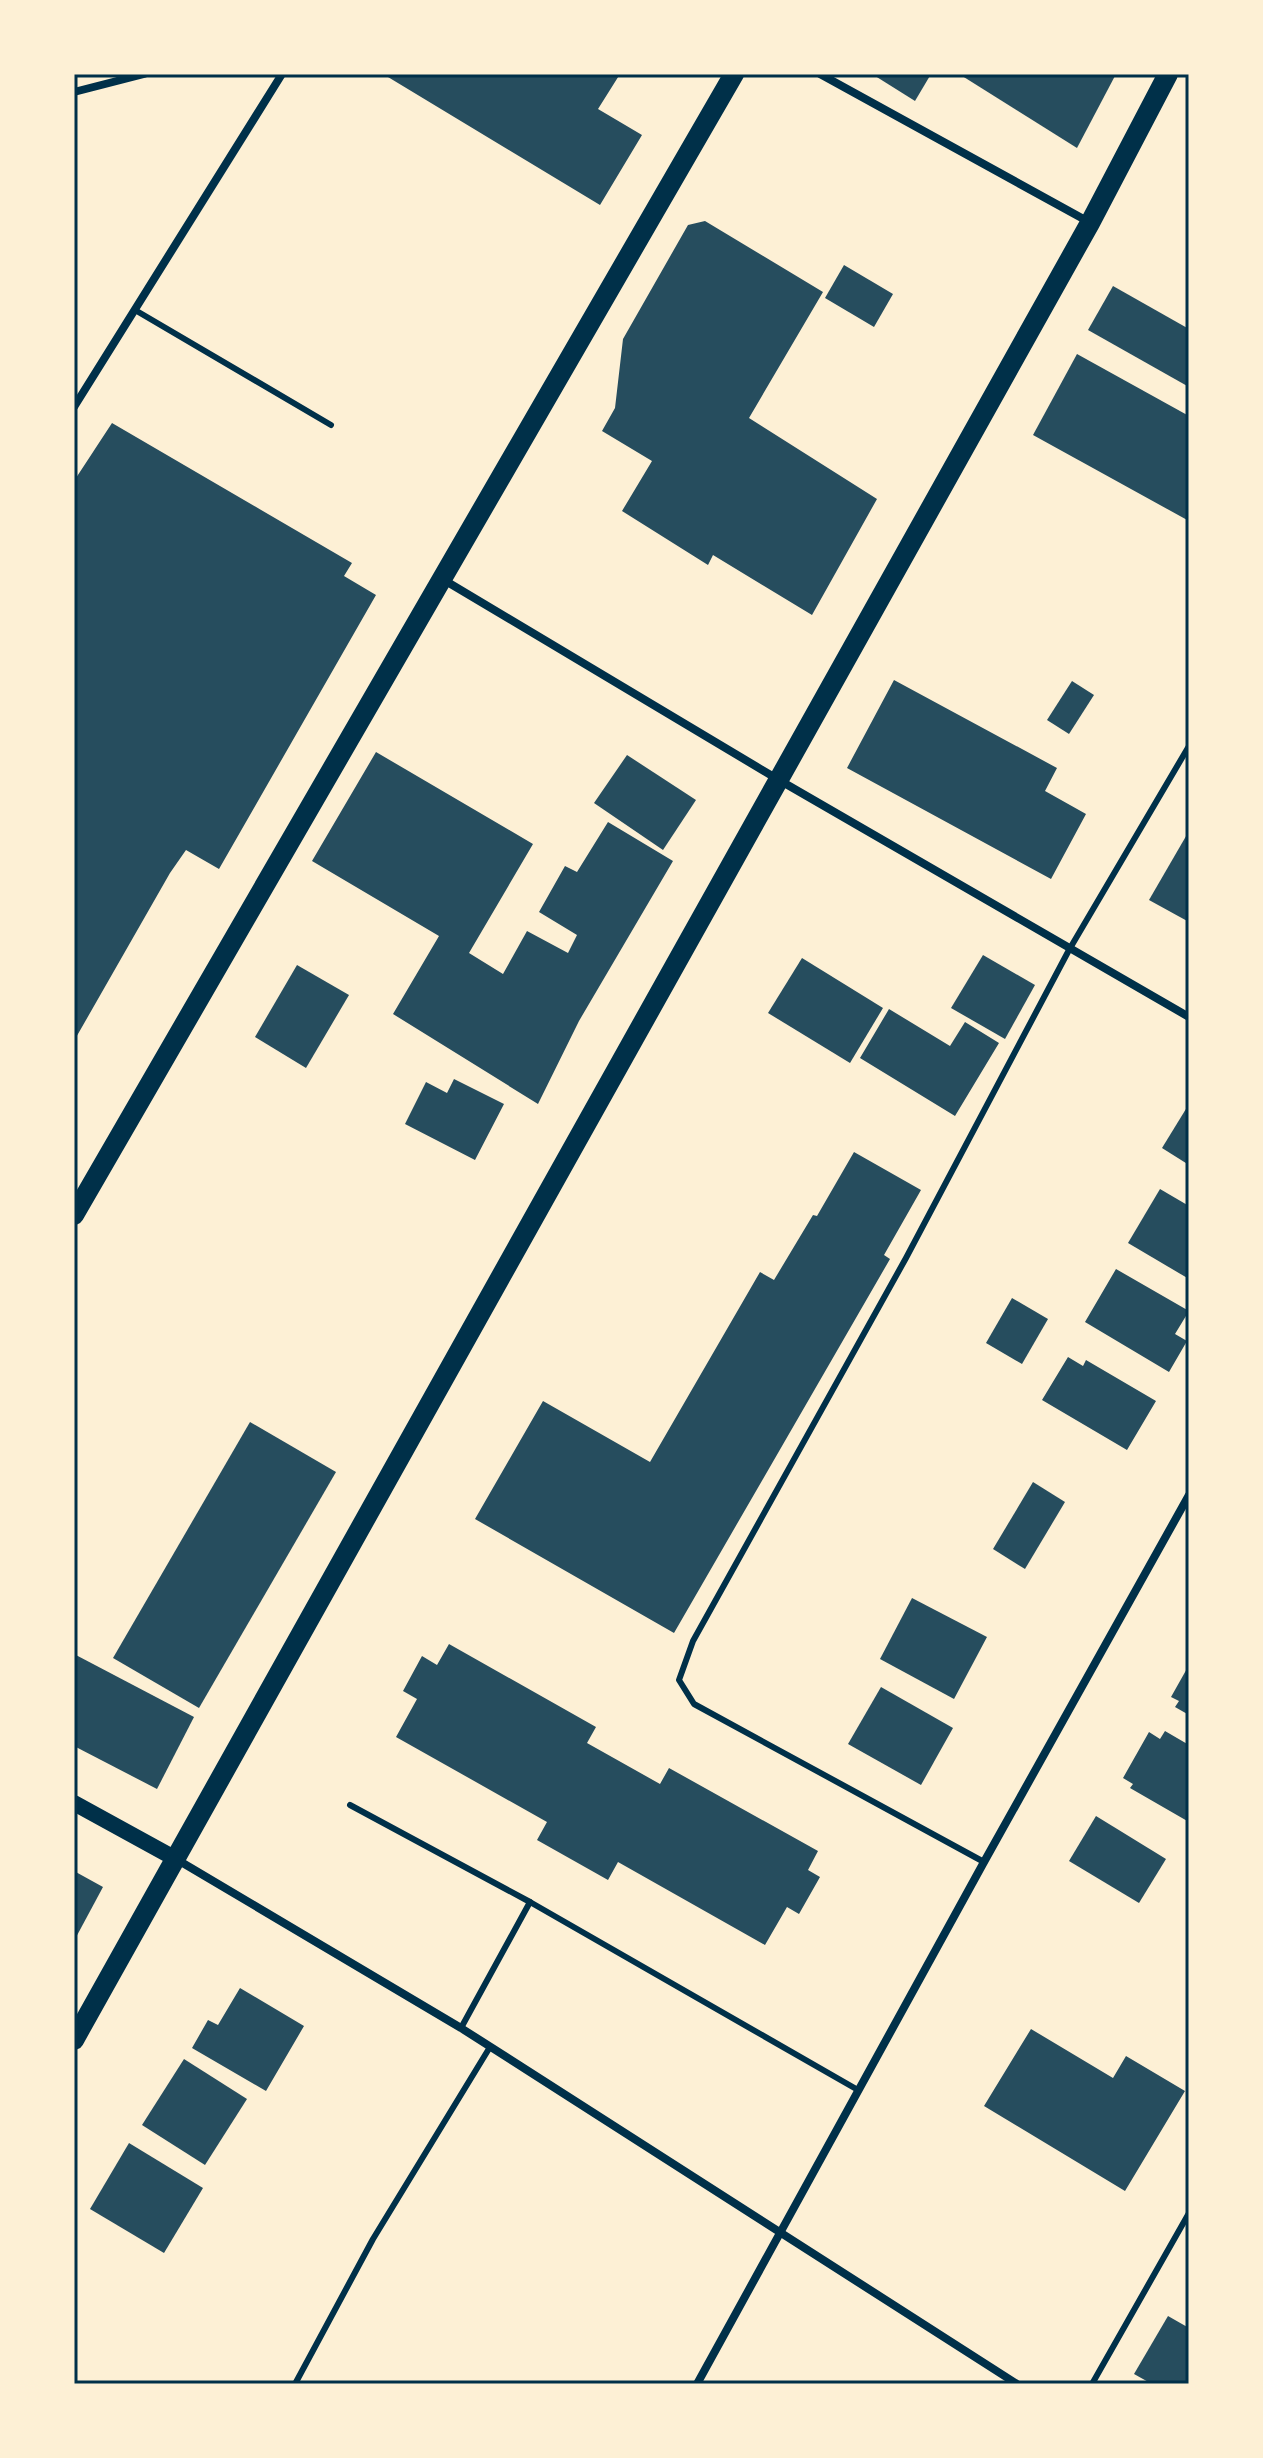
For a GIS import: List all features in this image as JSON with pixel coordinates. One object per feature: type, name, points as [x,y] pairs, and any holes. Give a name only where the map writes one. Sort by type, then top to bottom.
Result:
[{"type":"main road","points":[[74,1215],[440,577],[734,74]]},
{"type":"main road","points":[[74,2040],[1090,223],[1168,74]]},
{"type":"main road","points":[[74,1803],[176,1859]]},
{"type":"street","points":[[74,92],[144,74]]},
{"type":"street","points":[[74,407],[282,74]]},
{"type":"street","points":[[820,74],[1090,223]]},
{"type":"street","points":[[440,577],[779,780],[1189,1017]]},
{"type":"street","points":[[697,2384],[1189,1495]]},
{"type":"street","points":[[176,1859],[461,2028],[1017,2384]]},
{"type":"lane","points":[[135,310],[331,425]]},
{"type":"lane","points":[[984,1862],[694,1704],[679,1680],[693,1641],[906,1258],[1069,950],[1189,746]]},
{"type":"lane","points":[[350,1805],[530,1902],[858,2090]]},
{"type":"lane","points":[[461,2028],[530,1902]]},
{"type":"lane","points":[[295,2384],[373,2239],[490,2047]]},
{"type":"lane","points":[[1092,2384],[1189,2213]]},
{"type":"building","points":[[383,74],[620,74],[598,109],[642,135],[600,205]]},
{"type":"building","points":[[872,74],[931,74],[915,101]]},
{"type":"building","points":[[959,74],[1116,74],[1077,148]]},
{"type":"building","points":[[705,221],[823,292],[749,418],[877,499],[812,615],[713,555],[708,565],[622,511],[652,461],[602,431],[615,408],[623,339],[688,225]]},
{"type":"building","points":[[844,265],[893,294],[874,327],[825,298]]},
{"type":"building","points":[[1113,286],[1189,329],[1189,387],[1088,330]]},
{"type":"building","points":[[1077,354],[1189,416],[1189,521],[1033,435]]},
{"type":"building","points":[[112,423],[352,563],[344,576],[376,595],[219,869],[186,850],[74,1041],[74,481]]},
{"type":"building","points":[[894,680],[1057,768],[1045,791],[1086,814],[1051,879],[847,768]]},
{"type":"building","points":[[1072,681],[1094,695],[1069,734],[1047,720]]},
{"type":"building","points":[[376,752],[533,844],[469,953],[503,974],[527,931],[568,953],[577,935],[539,912],[565,866],[577,872],[608,822],[673,861],[579,1021],[538,1104],[393,1014],[439,936],[312,861]]},
{"type":"building","points":[[627,755],[696,800],[663,850],[594,803]]},
{"type":"building","points":[[1189,831],[1189,922],[1149,900]]},
{"type":"building","points":[[983,955],[1035,985],[1005,1039],[951,1008]]},
{"type":"building","points":[[802,958],[883,1008],[850,1063],[768,1013]]},
{"type":"building","points":[[297,965],[349,995],[306,1068],[255,1037]]},
{"type":"building","points":[[889,1009],[950,1046],[965,1022],[999,1043],[955,1116],[860,1058]]},
{"type":"building","points":[[454,1079],[504,1104],[475,1160],[405,1124],[426,1082],[447,1093]]},
{"type":"building","points":[[1189,1104],[1189,1165],[1162,1148]]},
{"type":"building","points":[[854,1152],[921,1190],[884,1255],[890,1259],[674,1633],[475,1519],[543,1401],[650,1462],[760,1272],[774,1280],[813,1215],[817,1216]]},
{"type":"building","points":[[1160,1189],[1189,1206],[1189,1279],[1128,1243]]},
{"type":"building","points":[[1116,1269],[1189,1311],[1175,1334],[1187,1341],[1169,1372],[1085,1322]]},
{"type":"building","points":[[1012,1298],[1048,1319],[1022,1364],[986,1343]]},
{"type":"building","points":[[1068,1357],[1083,1366],[1086,1360],[1156,1401],[1127,1450],[1042,1400]]},
{"type":"building","points":[[250,1422],[336,1472],[199,1708],[113,1658]]},
{"type":"building","points":[[1033,1482],[1065,1502],[1025,1569],[993,1549]]},
{"type":"building","points":[[912,1598],[987,1637],[954,1699],[880,1659]]},
{"type":"building","points":[[449,1644],[596,1727],[587,1743],[660,1784],[669,1768],[818,1851],[808,1870],[820,1877],[799,1914],[787,1907],[765,1945],[618,1862],[608,1880],[537,1840],[547,1822],[396,1737],[417,1699],[403,1691],[422,1656],[437,1665]]},
{"type":"building","points":[[74,1654],[194,1717],[157,1789],[74,1746]]},
{"type":"building","points":[[1189,1665],[1189,1715],[1175,1707],[1179,1701],[1171,1697]]},
{"type":"building","points":[[881,1687],[953,1728],[921,1785],[848,1744]]},
{"type":"building","points":[[1165,1731],[1189,1745],[1189,1822],[1130,1788],[1133,1784],[1123,1778],[1149,1732],[1160,1739]]},
{"type":"building","points":[[1096,1816],[1166,1859],[1139,1903],[1069,1861]]},
{"type":"building","points":[[74,1871],[103,1887],[74,1941]]},
{"type":"building","points":[[240,1988],[304,2026],[266,2091],[192,2048],[208,2020],[218,2025]]},
{"type":"building","points":[[1031,2029],[1113,2078],[1126,2056],[1185,2091],[1125,2191],[984,2106]]},
{"type":"building","points":[[184,2059],[247,2099],[205,2165],[142,2125]]},
{"type":"building","points":[[129,2143],[203,2188],[164,2253],[90,2209]]},
{"type":"building","points":[[1168,2316],[1189,2328],[1189,2384],[1152,2384],[1134,2374]]}]
